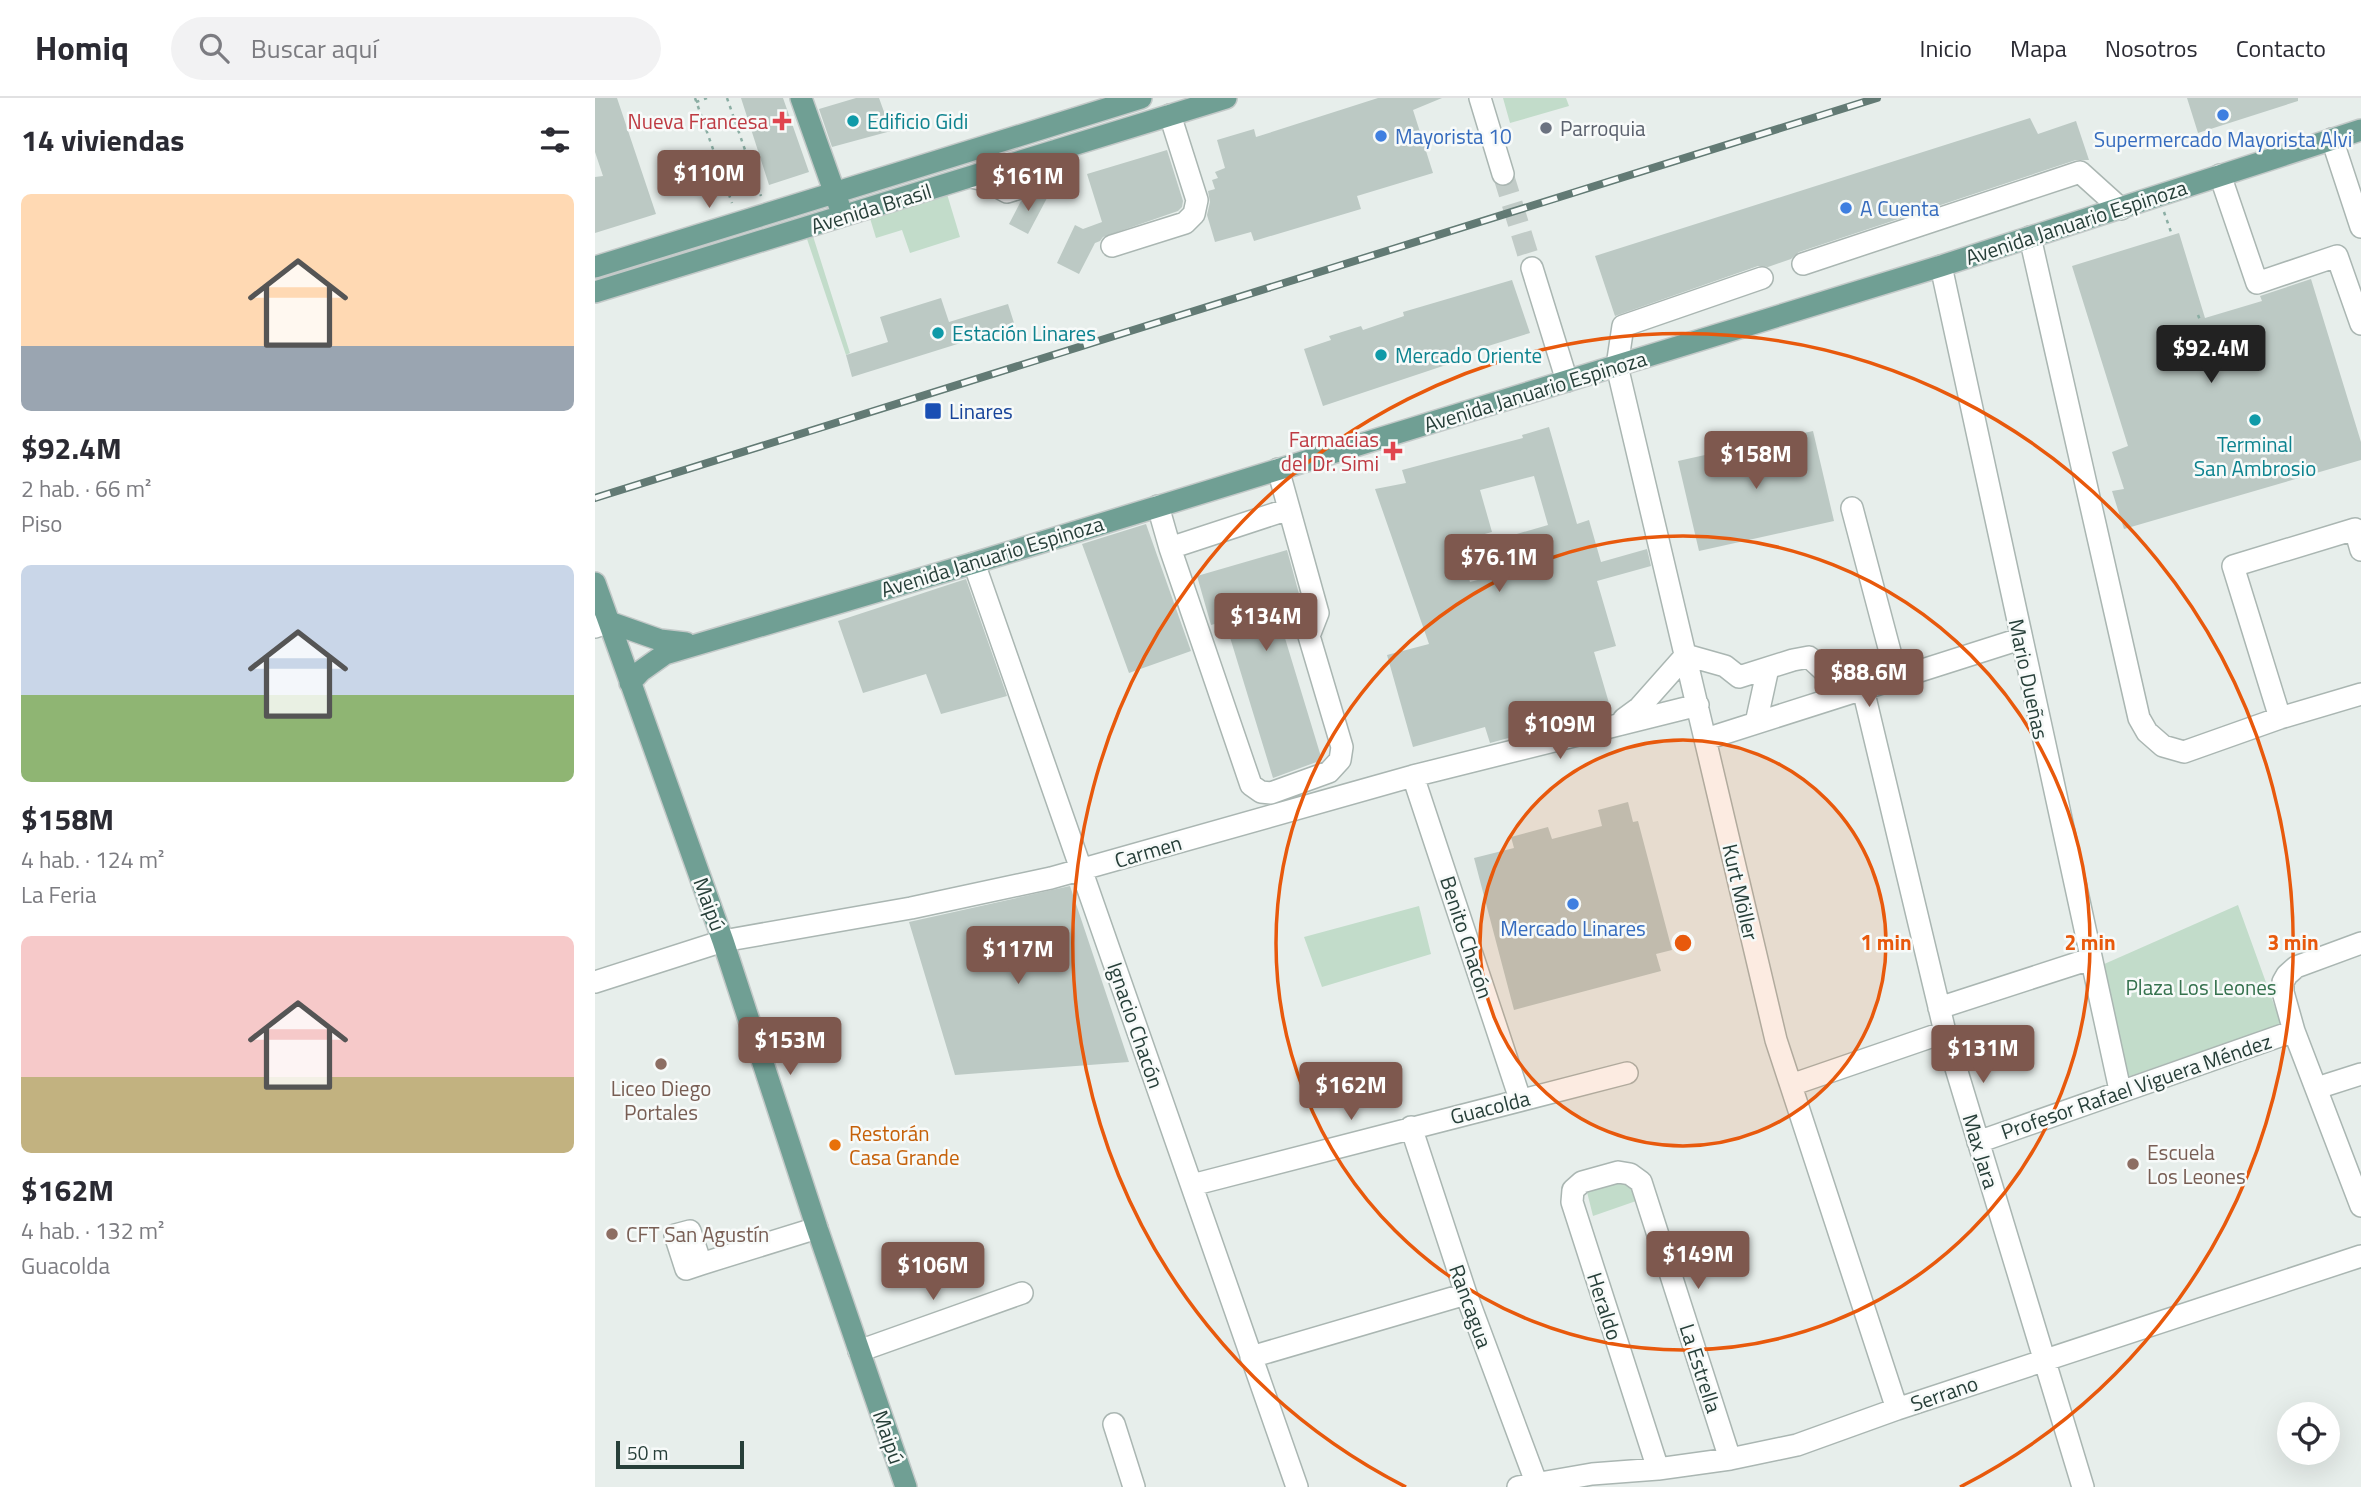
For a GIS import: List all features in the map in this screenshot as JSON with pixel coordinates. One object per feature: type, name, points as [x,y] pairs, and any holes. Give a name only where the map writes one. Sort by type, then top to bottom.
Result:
[{"type":"main road","points":[[801,98],[843,217]]},
{"type":"main road","name":"Avenida Brasil","points":[[595,267],[1141,98]]},
{"type":"main road","name":"Avenida Brasil","points":[[595,292],[1054,151],[1171,110],[1226,98]]},
{"type":"main road","name":"Avenida Januario Espinoza","points":[[630,683],[657,658],[705,642],[974,563],[1941,266],[2361,130]]},
{"type":"main road","name":"Maipú","points":[[595,583],[602,624],[630,683],[723,941],[906,1487]]},
{"type":"main road","name":"Avenida Januario Espinoza","points":[[602,624],[660,640],[705,642]]},
{"type":"street","points":[[1480,98],[1503,174]]},
{"type":"street","points":[[1112,246],[1185,223],[1194,214],[1197,200],[1171,110]]},
{"type":"street","points":[[2332,139],[2361,227]]},
{"type":"street","points":[[1803,264],[2080,172],[2121,209]]},
{"type":"street","points":[[2220,175],[2257,283],[2337,256],[2361,324]]},
{"type":"street","points":[[2030,237],[2143,725],[2154,740],[2163,746],[2184,752],[2280,718],[2361,694]]},
{"type":"street","name":"Mario Dueñas","points":[[1941,266],[2120,1090]]},
{"type":"street","points":[[1532,268],[1567,381]]},
{"type":"street","points":[[1617,366],[1623,326],[1762,278]]},
{"type":"street","name":"Kurt Möller","points":[[1617,366],[1764,992],[1791,1085],[1897,1409]]},
{"type":"street","points":[[1158,506],[1251,785],[1261,792],[1271,793],[1329,772],[1336,766],[1342,753],[1341,740],[1308,636],[1318,612],[1278,469]]},
{"type":"street","points":[[1170,548],[1289,509]]},
{"type":"street","points":[[1852,509],[1897,678]]},
{"type":"street","points":[[2280,718],[2234,566],[2355,529],[2361,550]]},
{"type":"street","name":"Ignacio Chacón","points":[[974,563],[1297,1487]]},
{"type":"street","points":[[1706,739],[2020,639]]},
{"type":"street","points":[[1616,725],[1639,708],[1686,655],[1725,666],[1739,677],[1809,657],[1856,691]]},
{"type":"street","points":[[1756,723],[1768,668]]},
{"type":"street","name":"Max Jara","points":[[1856,691],[1945,1032],[2083,1487]]},
{"type":"street","name":"Carmen","points":[[595,982],[723,941],[911,908],[1082,870],[1413,776],[1698,705]]},
{"type":"street","name":"Benito Chacón","points":[[1413,776],[1520,1099]]},
{"type":"street","points":[[2361,943],[2296,967],[2283,982],[2283,992],[2294,1031],[2361,1206]]},
{"type":"street","points":[[1939,1008],[2090,959]]},
{"type":"street","name":"Profesor Rafael Viguera Méndez","points":[[1978,1142],[2294,1031]]},
{"type":"street","points":[[1791,1085],[1945,1032]]},
{"type":"street","name":"Guacolda","points":[[1192,1185],[1627,1073]]},
{"type":"street","points":[[2317,1088],[2361,1074]]},
{"type":"street","name":"Rancagua","points":[[1411,1127],[1527,1485]]},
{"type":"street","name":"La Estrella","points":[[1618,1172],[1630,1174],[1641,1182],[1730,1459]]},
{"type":"street","name":"Heraldo","points":[[1618,1172],[1582,1182],[1573,1190],[1572,1202],[1658,1469]]},
{"type":"street","points":[[701,1264],[817,1228]]},
{"type":"street","name":"Serrano","points":[[1527,1485],[1593,1474],[1658,1469],[1730,1459],[1797,1445],[1897,1409],[2361,1256]]},
{"type":"street","points":[[859,1351],[1022,1293]]},
{"type":"street","points":[[1251,1357],[1466,1294]]},
{"type":"street","points":[[1114,1424],[1134,1487]]},
{"type":"path","points":[[706,98],[695,100],[732,205],[742,202]]},
{"type":"path","points":[[727,98],[763,195],[753,198]]},
{"type":"path","points":[[2158,195],[2172,235]]},
{"type":"green space","points":[[1503,98],[1566,98],[1569,106],[1510,123]]},
{"type":"green space","points":[[947,194],[960,237],[910,253],[902,230],[876,238],[869,215]]},
{"type":"green space","points":[[812,233],[850,353],[846,355],[806,236]]},
{"type":"green space","name":"Plaza Los Leones","points":[[2238,905],[2281,1024],[2127,1077],[2102,965]]},
{"type":"green space","points":[[1419,906],[1431,954],[1322,987],[1304,937]]},
{"type":"green space","points":[[1630,1174],[1639,1200],[1593,1216],[1585,1184]]},
{"type":"building","points":[[595,98],[617,98],[656,214],[595,233],[595,177],[603,176],[595,152]]},
{"type":"building","points":[[741,98],[783,98],[809,172],[769,185]]},
{"type":"building","name":"Edificio Gidi","points":[[856,98],[879,98],[891,131],[832,147],[819,109]]},
{"type":"building","points":[[1378,98],[1442,98],[1413,110],[1433,173],[1357,196],[1361,209],[1254,241],[1251,232],[1215,242],[1207,215],[1210,202],[1208,191],[1215,189],[1212,180],[1218,178],[1215,172],[1225,168],[1217,140],[1254,129],[1256,137]]},
{"type":"building","name":"Supermercado Mayorista Alvi","points":[[2187,98],[2298,98],[2298,101],[2198,133]]},
{"type":"building","name":"A Cuenta","points":[[2030,118],[2038,134],[2076,121],[2089,160],[2076,160],[1799,252],[1791,259],[1768,267],[1758,266],[1615,316],[1595,256]]},
{"type":"building","points":[[1167,150],[1183,201],[1182,207],[1178,211],[1103,237],[1095,243],[1079,274],[1057,263],[1075,225],[1083,229],[1102,222],[1087,174]]},
{"type":"building","points":[[1042,195],[1047,198],[1028,234],[1009,224],[1021,201]]},
{"type":"building","points":[[2179,233],[2205,318],[2262,301],[2260,296],[2311,279],[2361,442],[2361,460],[2124,529],[2112,491],[2124,489],[2112,452],[2128,446],[2072,266]]},
{"type":"building","name":"Mercado Oriente","points":[[1512,280],[1530,333],[1456,356],[1458,361],[1323,406],[1304,349],[1331,340],[1329,336],[1361,326],[1363,330],[1404,316],[1403,312]]},
{"type":"building","name":"Estación Linares","points":[[941,298],[949,322],[1008,304],[1015,326],[852,377],[846,355],[888,342],[880,317]]},
{"type":"building","points":[[1549,427],[1577,524],[1589,520],[1601,562],[1647,549],[1651,566],[1597,581],[1616,646],[1594,652],[1611,710],[1490,743],[1485,727],[1413,747],[1387,655],[1429,644],[1375,489],[1406,483],[1402,470],[1523,438],[1522,435]],"holes":[[[1534,476],[1548,525],[1510,536],[1519,569],[1470,582],[1459,541],[1492,532],[1480,490]]]},
{"type":"building","points":[[1813,431],[1834,521],[1699,551],[1678,461]]},
{"type":"building","points":[[1146,524],[1191,651],[1129,673],[1082,544]]},
{"type":"building","points":[[1287,550],[1304,612],[1301,619],[1281,625],[1322,760],[1273,778],[1225,621],[1211,625],[1197,576]]},
{"type":"building","points":[[966,579],[1007,696],[941,714],[926,674],[863,693],[838,621]]},
{"type":"building","name":"Mercado Linares","points":[[1628,802],[1633,822],[1638,821],[1672,950],[1656,954],[1661,971],[1514,1010],[1474,858],[1514,848],[1511,837],[1548,827],[1552,839],[1602,826],[1598,810]]},
{"type":"building","points":[[1070,886],[1129,1062],[955,1075],[909,922]]},
{"type":"tunnel","points":[[1503,174],[1532,268]]},
{"type":"railway","points":[[595,498],[1877,98]]},
{"type":"place","name":"Supermercado Mayorista Alvi","points":[[2223,115]]},
{"type":"place","name":"Nueva Francesa","points":[[782,121]]},
{"type":"place","name":"Edificio Gidi","points":[[853,121]]},
{"type":"place","name":"Parroquia","points":[[1546,128]]},
{"type":"place","name":"Mayorista 10","points":[[1381,136]]},
{"type":"place","name":"A Cuenta","points":[[1846,208]]},
{"type":"place","name":"Estación Linares","points":[[938,333]]},
{"type":"place","name":"Mercado Oriente","points":[[1381,355]]},
{"type":"place","name":"Linares","points":[[933,411]]},
{"type":"place","name":"Terminal San Ambrosio","points":[[2255,420]]},
{"type":"place","name":"Farmacias del Dr. Simi","points":[[1393,451]]},
{"type":"place","name":"Mercado Linares","points":[[1573,904]]},
{"type":"place","name":"Liceo Diego Portales","points":[[661,1064]]},
{"type":"place","name":"Restorán Casa Grande","points":[[835,1145]]},
{"type":"place","name":"Escuela Los Leones","points":[[2133,1164]]},
{"type":"place","name":"CFT San Agustín","points":[[612,1234]]}]
